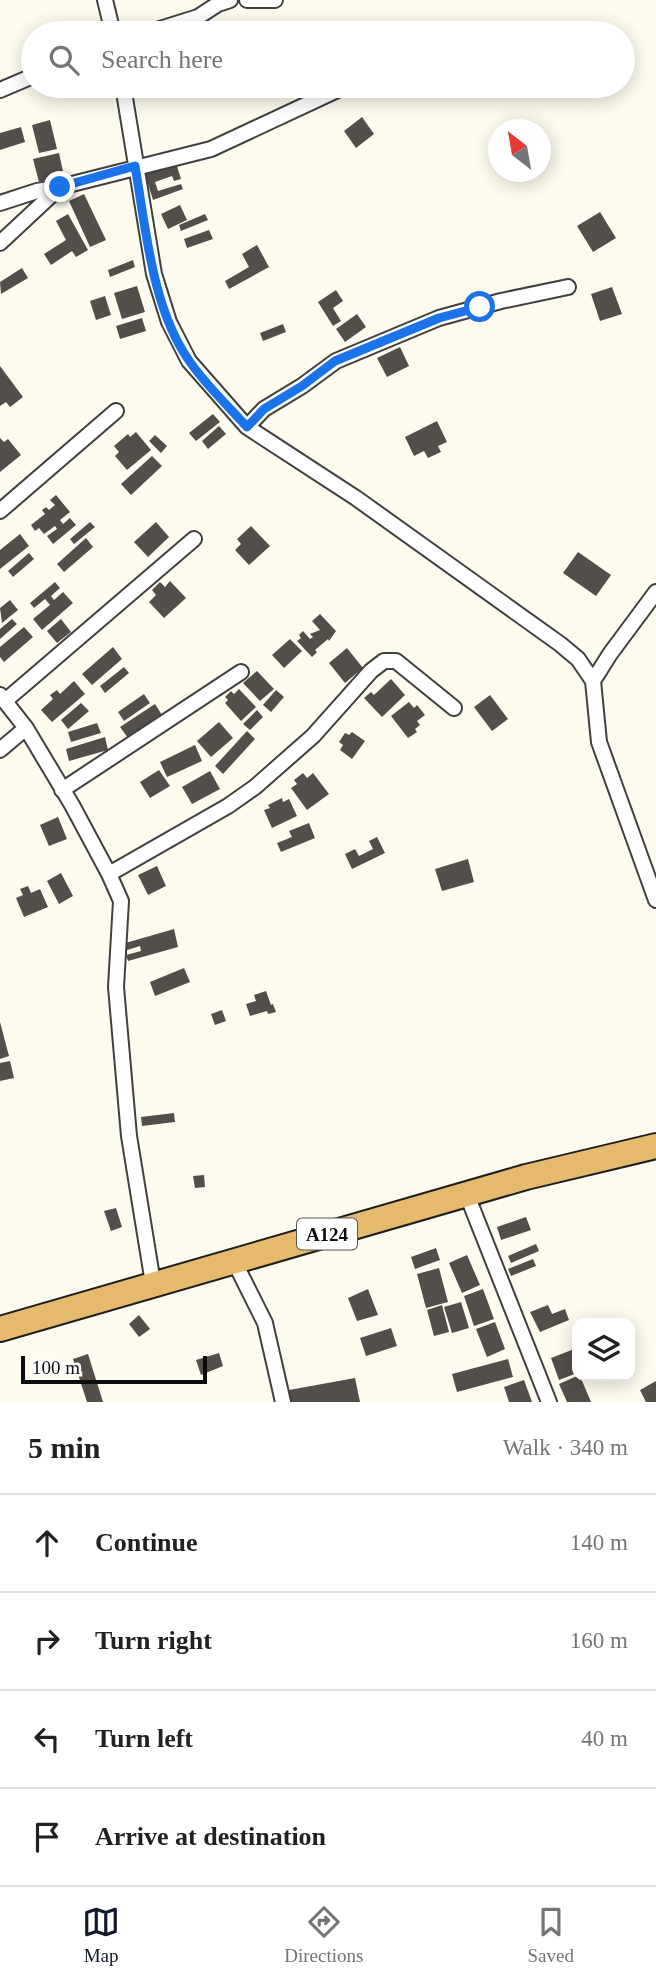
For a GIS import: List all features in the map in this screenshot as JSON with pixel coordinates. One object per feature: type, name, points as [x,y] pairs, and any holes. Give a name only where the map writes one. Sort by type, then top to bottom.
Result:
[{"type":"highway","name":"A124","points":[[0,1329],[526,1177],[656,1146]]},
{"type":"street","points":[[105,0],[110,21]]},
{"type":"street","points":[[185,21],[230,0]]},
{"type":"street","points":[[247,0],[275,0]]},
{"type":"street","points":[[0,90],[21,81]]},
{"type":"street","points":[[124,98],[154,274],[169,322],[189,361],[247,427],[356,498],[578,659],[593,681],[599,742],[656,900]]},
{"type":"street","points":[[0,203],[37,191],[211,149],[320,98]]},
{"type":"street","points":[[0,243],[60,187]]},
{"type":"street","points":[[247,427],[264,409],[302,386],[335,361],[439,318],[500,301],[568,287]]},
{"type":"street","points":[[0,510],[116,411]]},
{"type":"street","points":[[153,1283],[128,1123],[116,987],[121,901],[109,874],[26,728],[2,698],[194,539]]},
{"type":"street","points":[[593,681],[656,592]]},
{"type":"street","points":[[109,874],[228,806],[255,787],[313,736],[371,671],[384,661],[396,661],[454,709]]},
{"type":"street","points":[[62,790],[241,673]]},
{"type":"street","points":[[0,750],[26,728]]},
{"type":"street","points":[[467,1195],[549,1402]]},
{"type":"street","points":[[233,1261],[265,1323],[283,1402]]},
{"type":"building","points":[[362,117],[374,134],[356,148],[344,131]]},
{"type":"building","points":[[50,120],[57,149],[39,153],[32,125]]},
{"type":"building","points":[[21,127],[25,142],[0,150],[0,133]]},
{"type":"building","points":[[59,153],[64,176],[39,182],[33,159]]},
{"type":"building","points":[[175,160],[181,179],[174,181],[172,176],[155,182],[158,191],[181,184],[183,189],[153,200],[144,171]]},
{"type":"building","points":[[84,194],[106,240],[90,247],[69,201]]},
{"type":"building","points":[[180,205],[187,220],[168,229],[161,214]]},
{"type":"building","points":[[600,212],[616,238],[593,252],[577,226]]},
{"type":"building","points":[[68,214],[88,250],[76,257],[72,251],[51,265],[44,254],[66,240],[56,221]]},
{"type":"building","points":[[205,214],[208,220],[181,231],[179,225]]},
{"type":"building","points":[[209,230],[213,239],[187,248],[184,239]]},
{"type":"building","points":[[257,245],[269,267],[229,289],[225,281],[249,267],[242,254]]},
{"type":"building","points":[[133,260],[135,267],[110,277],[108,270]]},
{"type":"building","points":[[22,268],[28,278],[1,294],[0,282]]},
{"type":"building","points":[[137,286],[145,312],[122,319],[114,293]]},
{"type":"building","points":[[612,287],[622,314],[600,321],[591,294]]},
{"type":"building","points":[[336,290],[343,301],[333,308],[341,321],[333,326],[318,302]]},
{"type":"building","points":[[105,296],[111,315],[96,320],[90,301]]},
{"type":"building","points":[[357,314],[366,327],[345,342],[336,329]]},
{"type":"building","points":[[142,318],[146,331],[120,339],[116,326]]},
{"type":"building","points":[[283,324],[286,332],[263,341],[260,333]]},
{"type":"building","points":[[400,347],[409,366],[387,377],[377,358]]},
{"type":"building","points":[[0,366],[23,397],[10,407],[6,402],[0,406]]},
{"type":"building","points":[[213,414],[220,422],[196,441],[189,433]]},
{"type":"building","points":[[437,421],[447,442],[438,446],[441,452],[428,458],[424,451],[414,456],[405,437]]},
{"type":"building","points":[[219,426],[226,434],[208,449],[202,441]]},
{"type":"building","points":[[136,432],[151,450],[127,470],[115,456],[119,452],[114,446],[128,434],[130,437]]},
{"type":"building","points":[[155,435],[167,446],[161,453],[149,441]]},
{"type":"building","points":[[0,438],[4,442],[8,439],[21,455],[0,472]]},
{"type":"building","points":[[152,456],[162,466],[131,495],[121,484]]},
{"type":"building","points":[[56,495],[70,512],[60,520],[63,524],[70,518],[76,525],[53,544],[47,536],[57,529],[55,526],[44,534],[39,528],[35,531],[31,525],[45,514],[42,510],[46,507],[49,510],[55,505],[50,500]]},
{"type":"building","points":[[90,522],[95,527],[74,544],[70,539]]},
{"type":"building","points":[[156,522],[169,537],[148,557],[134,542]]},
{"type":"building","points":[[251,526],[270,546],[249,565],[235,550],[241,544],[237,539]]},
{"type":"building","points":[[20,534],[29,546],[0,569],[0,550]]},
{"type":"building","points":[[86,538],[93,547],[64,572],[57,564]]},
{"type":"building","points":[[578,552],[611,575],[596,596],[563,573]]},
{"type":"building","points":[[29,553],[34,559],[13,577],[8,571]]},
{"type":"building","points":[[170,581],[186,598],[164,618],[149,602],[156,595],[152,590],[160,582],[165,587]]},
{"type":"building","points":[[55,582],[60,588],[51,596],[54,600],[63,592],[73,603],[42,630],[33,619],[50,605],[45,599],[34,608],[30,603]]},
{"type":"building","points":[[10,600],[18,610],[2,623],[0,608]]},
{"type":"building","points":[[320,614],[336,631],[329,641],[328,639],[315,650],[317,652],[312,657],[297,641],[303,631],[310,639],[313,637],[310,634],[320,630],[312,621]]},
{"type":"building","points":[[12,619],[17,624],[0,639],[0,629]]},
{"type":"building","points":[[61,619],[71,632],[57,643],[47,631]]},
{"type":"building","points":[[24,627],[33,637],[4,662],[0,657],[0,647]]},
{"type":"building","points":[[290,639],[302,651],[284,668],[272,655]]},
{"type":"building","points":[[113,647],[122,659],[92,685],[82,674]]},
{"type":"building","points":[[347,648],[363,668],[345,683],[329,663]]},
{"type":"building","points":[[124,667],[129,673],[105,693],[100,686]]},
{"type":"building","points":[[257,671],[274,689],[260,701],[243,683]]},
{"type":"building","points":[[391,679],[405,695],[382,717],[364,698],[371,692],[374,695]]},
{"type":"building","points":[[74,681],[85,694],[52,722],[41,710],[53,699],[50,695],[57,690],[60,694]]},
{"type":"building","points":[[239,689],[256,707],[241,721],[225,703],[228,700],[225,697],[231,691],[234,694]]},
{"type":"building","points":[[276,690],[284,697],[271,712],[263,705]]},
{"type":"building","points":[[144,694],[150,703],[124,721],[118,712]]},
{"type":"building","points":[[490,695],[508,719],[492,731],[474,707]]},
{"type":"building","points":[[409,702],[414,708],[417,705],[425,715],[417,721],[420,725],[415,729],[417,732],[408,738],[391,716]]},
{"type":"building","points":[[81,703],[89,711],[68,729],[61,720]]},
{"type":"building","points":[[155,704],[162,715],[128,738],[120,727]]},
{"type":"building","points":[[257,710],[263,717],[250,730],[243,724]]},
{"type":"building","points":[[219,722],[233,738],[211,757],[197,741]]},
{"type":"building","points":[[97,723],[101,733],[71,742],[68,732]]},
{"type":"building","points":[[247,731],[255,739],[223,774],[215,766]]},
{"type":"building","points":[[352,732],[365,741],[352,759],[340,750],[343,745],[339,742],[345,733],[349,735]]},
{"type":"building","points":[[105,737],[108,750],[69,761],[66,749]]},
{"type":"building","points":[[195,745],[202,761],[167,777],[160,762]]},
{"type":"building","points":[[159,770],[170,786],[150,798],[140,782]]},
{"type":"building","points":[[210,771],[220,789],[192,804],[182,787]]},
{"type":"building","points":[[303,773],[307,778],[313,773],[329,794],[307,810],[291,788],[297,784],[294,780]]},
{"type":"building","points":[[282,798],[283,802],[289,799],[297,816],[272,828],[264,810]]},
{"type":"building","points":[[58,817],[67,839],[49,846],[40,825]]},
{"type":"building","points":[[309,823],[315,838],[281,852],[277,843],[292,837],[289,831]]},
{"type":"building","points":[[377,837],[385,853],[352,869],[345,854],[355,849],[359,856],[373,849],[369,841]]},
{"type":"building","points":[[468,859],[474,882],[442,891],[435,869]]},
{"type":"building","points":[[157,866],[166,886],[148,895],[138,875]]},
{"type":"building","points":[[61,873],[73,896],[59,904],[47,881]]},
{"type":"building","points":[[28,886],[31,893],[40,889],[48,907],[24,917],[16,898],[23,895],[20,889]]},
{"type":"building","points":[[174,929],[178,947],[128,961],[126,955],[141,951],[140,946],[124,951],[122,944]]},
{"type":"building","points":[[184,968],[190,982],[155,996],[150,982]]},
{"type":"building","points":[[266,991],[276,1012],[268,1014],[267,1011],[250,1016],[246,1004],[256,1001],[254,995]]},
{"type":"building","points":[[222,1010],[226,1021],[215,1025],[211,1014]]},
{"type":"building","points":[[0,1022],[9,1056],[0,1059]]},
{"type":"building","points":[[10,1061],[14,1078],[0,1081],[0,1063]]},
{"type":"building","points":[[174,1113],[175,1122],[142,1126],[141,1117]]},
{"type":"building","points":[[204,1175],[205,1187],[195,1188],[193,1176]]},
{"type":"building","points":[[116,1208],[122,1227],[111,1231],[104,1211]]},
{"type":"building","points":[[526,1217],[531,1230],[501,1240],[497,1227]]},
{"type":"building","points":[[536,1244],[539,1251],[511,1263],[508,1256]]},
{"type":"building","points":[[436,1248],[440,1260],[415,1269],[411,1257]]},
{"type":"building","points":[[467,1255],[480,1285],[462,1293],[449,1263]]},
{"type":"building","points":[[533,1259],[536,1266],[511,1276],[508,1269]]},
{"type":"building","points":[[439,1268],[448,1302],[426,1308],[417,1274]]},
{"type":"building","points":[[368,1289],[378,1315],[357,1321],[348,1298]]},
{"type":"building","points":[[483,1289],[494,1319],[474,1326],[464,1296]]},
{"type":"building","points":[[461,1302],[469,1328],[452,1333],[444,1307]]},
{"type":"building","points":[[442,1305],[449,1332],[434,1336],[427,1310]]},
{"type":"building","points":[[548,1305],[552,1314],[565,1309],[569,1320],[540,1332],[530,1312]]},
{"type":"building","points":[[139,1315],[150,1329],[139,1337],[129,1324]]},
{"type":"building","points":[[495,1322],[505,1349],[487,1357],[476,1329]]},
{"type":"building","points":[[391,1328],[397,1346],[366,1356],[360,1338]]},
{"type":"building","points":[[572,1350],[572,1375],[559,1380],[551,1358]]},
{"type":"building","points":[[219,1353],[223,1366],[201,1375],[196,1360]]},
{"type":"building","points":[[88,1354],[103,1402],[87,1402],[73,1359]]},
{"type":"building","points":[[508,1359],[513,1377],[457,1392],[452,1374]]},
{"type":"building","points":[[355,1378],[360,1402],[291,1402],[289,1390]]},
{"type":"building","points":[[572,1378],[572,1381],[582,1381],[591,1402],[567,1402],[559,1384]]},
{"type":"building","points":[[524,1380],[532,1402],[509,1402],[504,1387]]},
{"type":"building","points":[[656,1381],[656,1402],[646,1402],[640,1390]]},
{"type":"route","points":[[60,187],[135,166],[154,274],[169,322],[189,361],[247,427],[264,409],[302,386],[335,361],[439,318],[480,307]]}]
